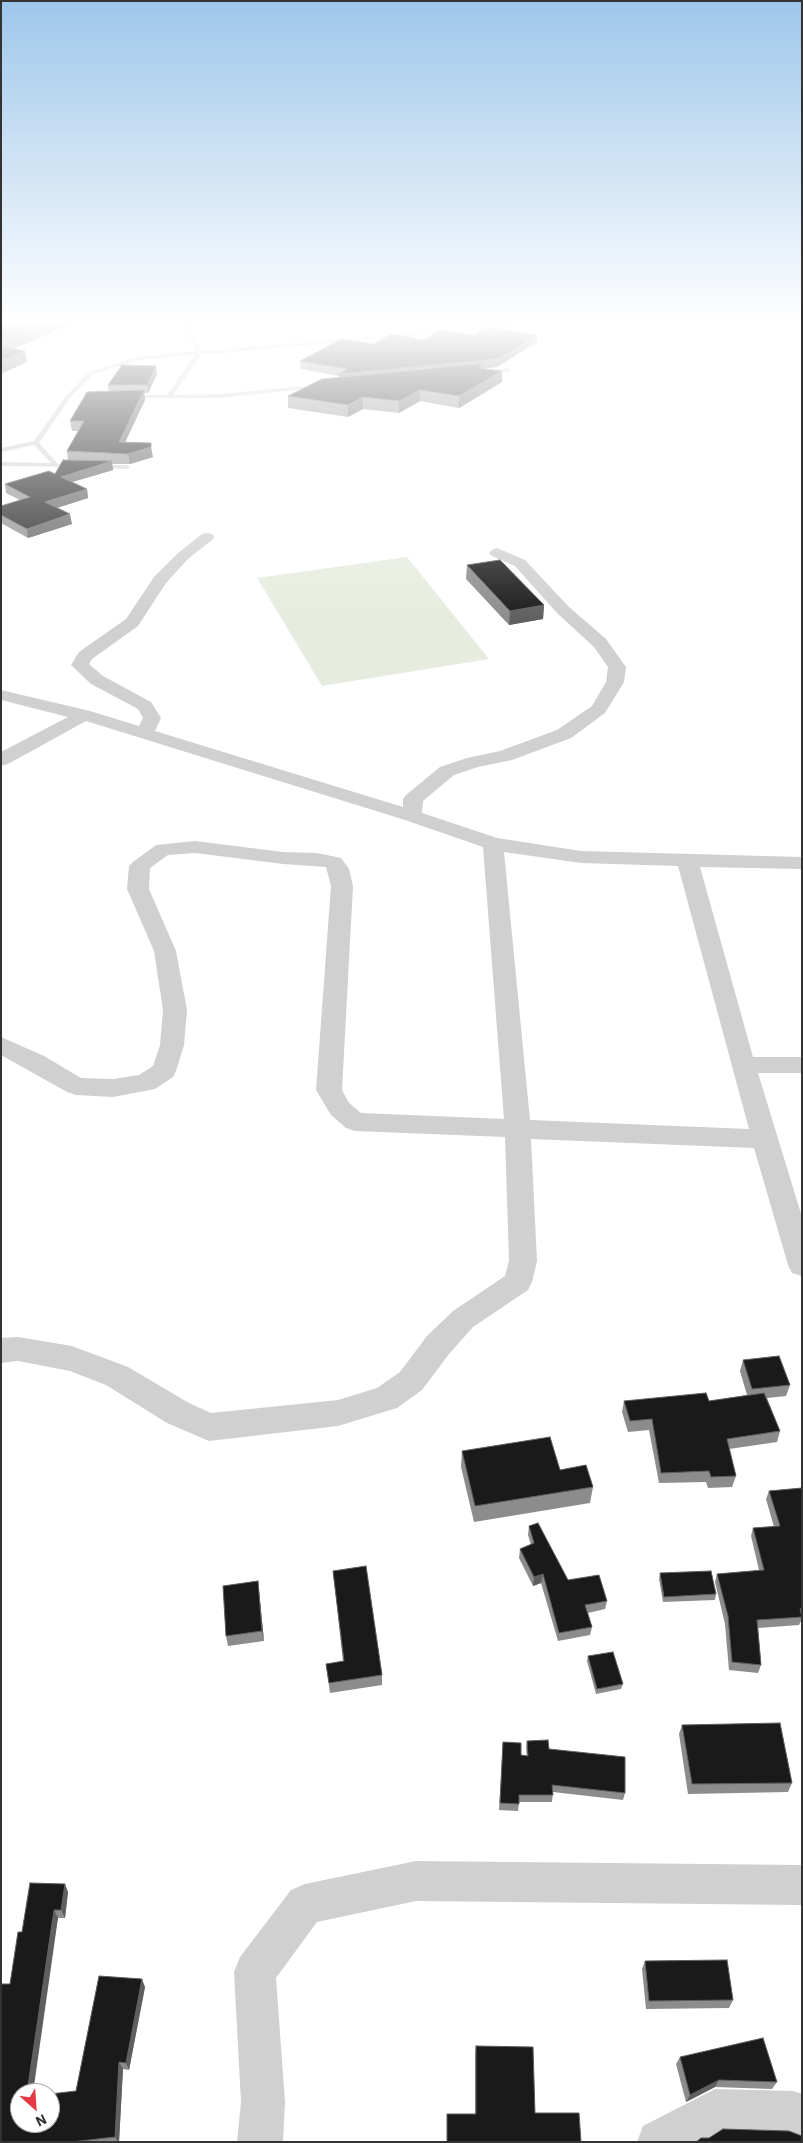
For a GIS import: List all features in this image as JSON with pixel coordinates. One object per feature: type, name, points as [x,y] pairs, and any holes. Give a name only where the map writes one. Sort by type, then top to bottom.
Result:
[{"type":"street","points":[[144,734],[152,718],[145,706],[97,680],[80,665],[86,656],[132,622],[160,580],[183,556],[207,537]]},
{"type":"street","points":[[412,816],[413,799],[447,771],[474,762],[505,756],[564,734],[598,709],[615,682],[618,666],[600,643],[563,610],[520,563],[497,553]]},
{"type":"street","points":[[1,695],[84,715],[412,816],[493,844],[581,857],[802,863]]},
{"type":"street","points":[[1,760],[84,715]]},
{"type":"street","points":[[1,1351],[18,1349],[72,1359],[117,1376],[178,1413],[209,1427],[338,1413],[386,1398],[411,1381],[438,1345],[463,1319],[518,1282],[523,1261],[518,1130],[493,844]]},
{"type":"street","points":[[1,1045],[76,1086],[113,1088],[146,1083],[164,1071],[172,1045],[175,1010],[165,951],[138,889],[140,866],[163,849],[195,847],[274,857],[317,859],[334,862],[338,869],[342,886],[328,1090],[340,1108],[355,1122],[765,1139]]},
{"type":"street","points":[[687,859],[743,1065],[802,1265]]},
{"type":"street","points":[[743,1065],[802,1065]]},
{"type":"street","points":[[260,2142],[263,2102],[255,1972],[305,1904],[416,1882],[802,1885]]},
{"type":"street","points":[[659,2142],[715,2111],[793,2113],[802,2120]]},
{"type":"lane","points":[[1,450],[36,443],[51,421]]},
{"type":"lane","points":[[36,443],[58,466]]},
{"type":"lane","points":[[1,464],[77,466]]},
{"type":"lane","points":[[87,467],[127,467]]},
{"type":"shaded area","points":[[407,557],[489,659],[322,686],[257,578]]},
{"type":"building","points":[[84,421],[129,421],[119,442],[151,443],[151,447],[128,454],[67,451]]},
{"type":"building","points":[[63,460],[112,461],[61,477],[87,489],[45,502],[70,514],[27,529],[1,515],[1,506],[30,497],[5,484],[49,471],[55,474]]},
{"type":"building","points":[[500,560],[544,605],[510,611],[467,565]]},
{"type":"building","points":[[779,1356],[790,1385],[752,1389],[743,1360]]},
{"type":"building","points":[[706,1393],[709,1401],[764,1393],[780,1431],[727,1439],[736,1476],[711,1477],[709,1471],[661,1473],[652,1419],[630,1421],[624,1401]]},
{"type":"building","points":[[550,1437],[560,1470],[586,1465],[593,1487],[475,1506],[462,1451]]},
{"type":"building","points":[[802,1488],[802,1608],[800,1609],[802,1617],[757,1620],[761,1665],[732,1662],[728,1616],[717,1574],[764,1570],[753,1528],[780,1526],[769,1491]]},
{"type":"building","points":[[538,1523],[568,1580],[599,1575],[607,1601],[585,1605],[592,1627],[559,1633],[543,1574],[534,1577],[520,1549],[534,1543],[529,1526]]},
{"type":"building","points":[[366,1566],[382,1675],[329,1683],[326,1664],[344,1661],[333,1571]]},
{"type":"building","points":[[711,1571],[716,1594],[664,1597],[660,1573]]},
{"type":"building","points":[[258,1581],[262,1631],[226,1636],[223,1586]]},
{"type":"building","points":[[613,1652],[623,1684],[597,1689],[588,1656]]},
{"type":"building","points":[[780,1723],[792,1783],[692,1784],[682,1725]]},
{"type":"building","points":[[548,1740],[549,1749],[625,1757],[625,1793],[552,1785],[553,1795],[519,1795],[519,1804],[500,1803],[503,1742],[521,1743],[521,1755],[528,1756],[527,1741]]},
{"type":"building","points":[[30,1883],[65,1884],[61,1910],[54,1910],[28,2083],[10,2083],[10,2133],[60,2133],[60,2093],[76,2091],[99,1976],[142,1979],[126,2063],[119,2062],[115,2137],[71,2142],[1,2142],[1,1984],[10,1984],[18,1932],[22,1932]]},
{"type":"building","points":[[727,1960],[733,2000],[649,2001],[645,1961]]},
{"type":"building","points":[[763,2038],[777,2082],[719,2080],[690,2095],[680,2057]]},
{"type":"building","points":[[476,2046],[533,2047],[535,2113],[579,2113],[581,2142],[447,2142],[447,2114],[476,2114]]},
{"type":"building","points":[[723,2129],[789,2131],[802,2136],[802,2142],[696,2142],[701,2138],[709,2138]]}]
